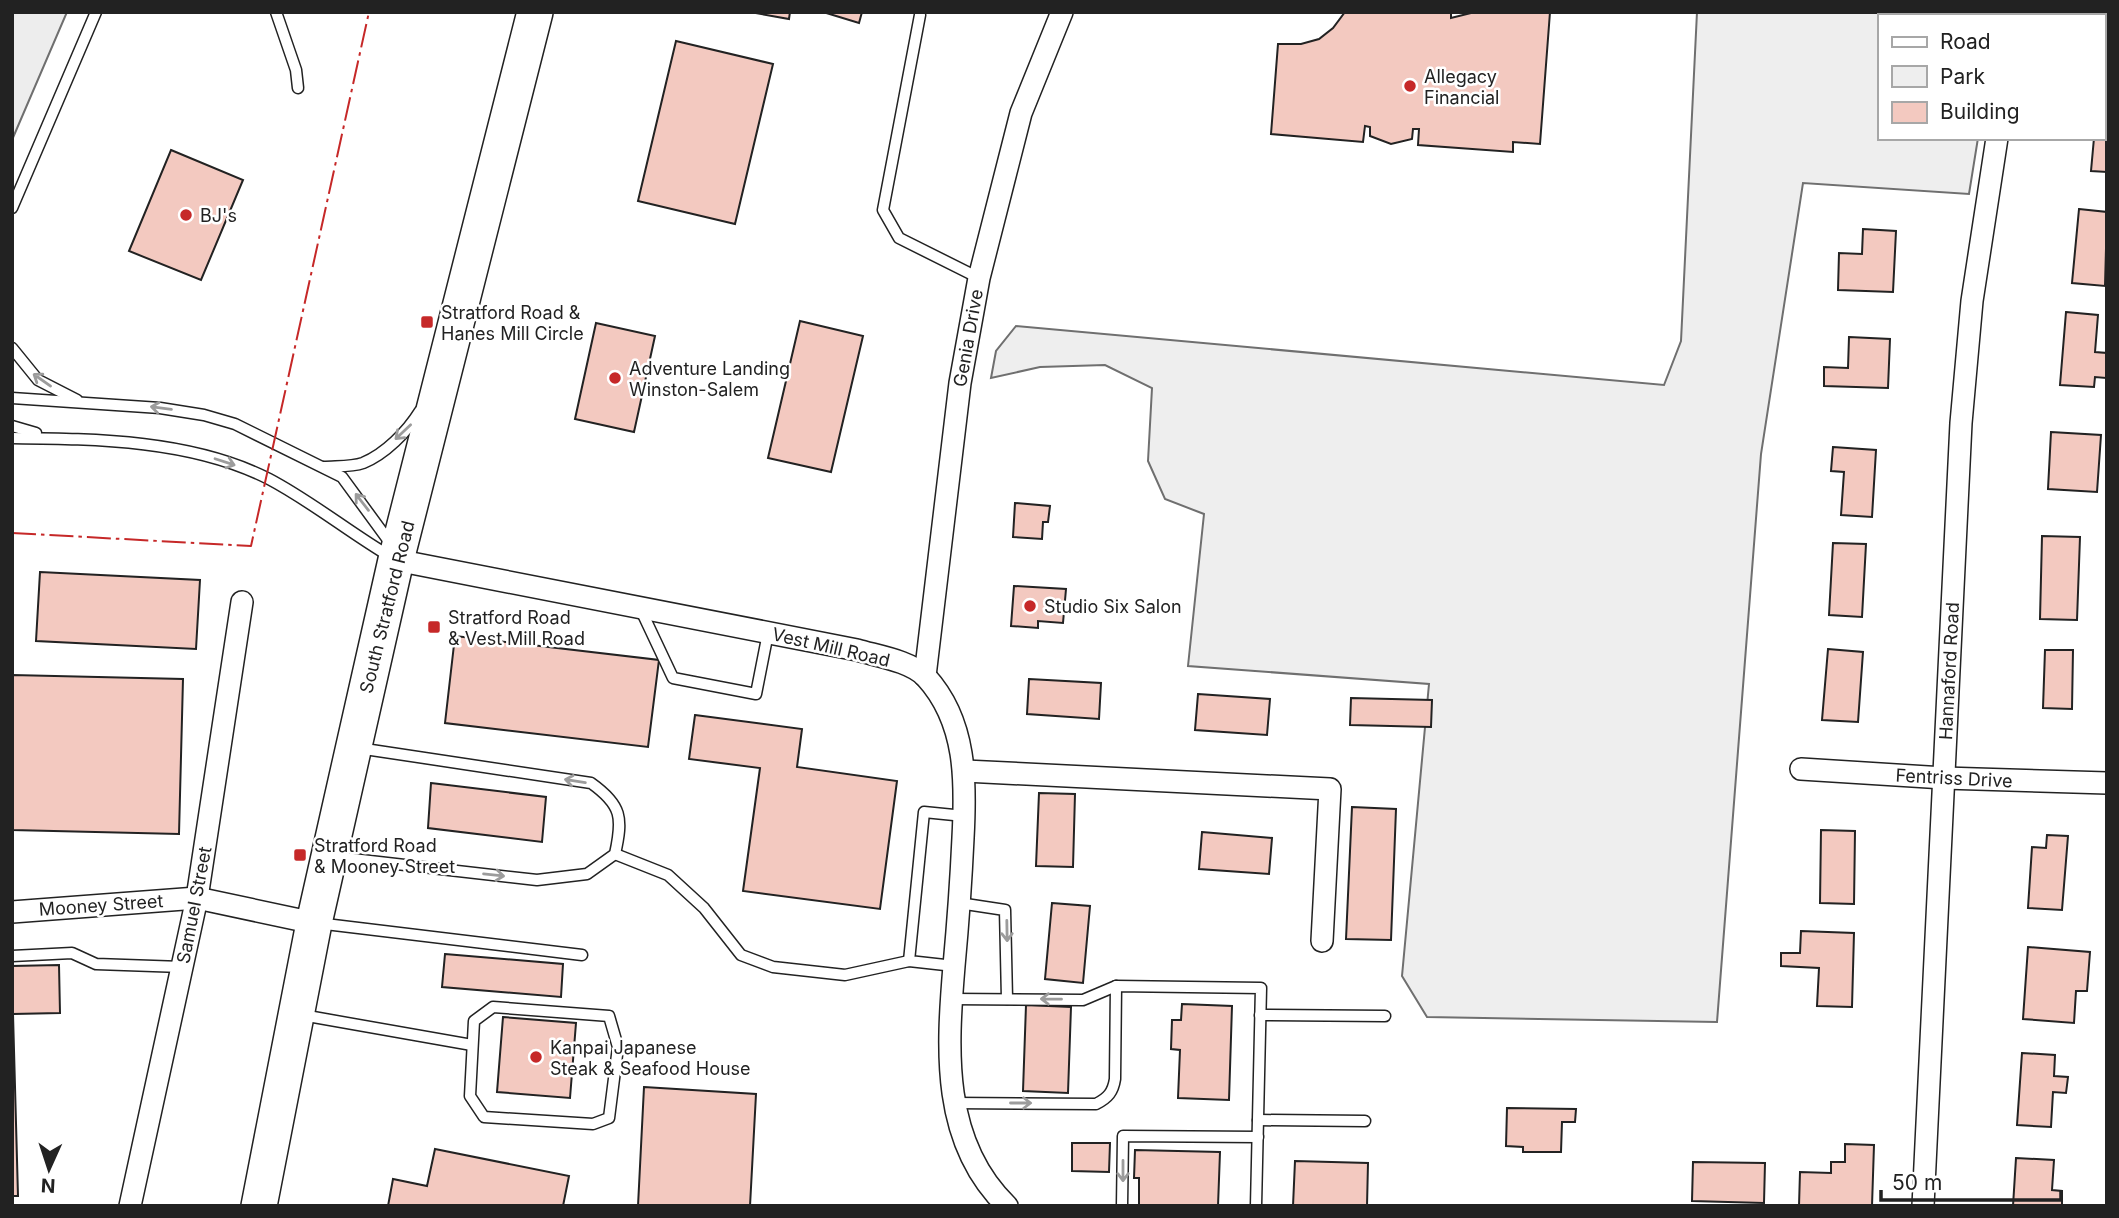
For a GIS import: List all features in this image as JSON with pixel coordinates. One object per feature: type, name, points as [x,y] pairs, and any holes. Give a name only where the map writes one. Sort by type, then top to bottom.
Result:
[{"type":"main road","name":"South Stratford Road","points":[[259,1206],[314,923],[396,560],[536,12]]},
{"type":"street","name":"Genia Drive","points":[[925,676],[960,383],[979,278],[1021,113],[1062,12]]},
{"type":"street","name":"Hannaford Road","points":[[1923,1206],[1965,370],[1981,235],[1997,140]]},
{"type":"street","name":"Vest Mill Road","points":[[396,560],[857,650],[894,661],[925,676]]},
{"type":"street","name":"Samuel Street","points":[[130,1206],[197,898],[242,602]]},
{"type":"street","points":[[925,676],[954,727],[965,771],[959,903],[951,999],[953,1103],[970,1154],[989,1186],[1007,1206]]},
{"type":"street","name":"Fentriss Drive","points":[[1801,769],[1944,778],[2107,783]]},
{"type":"street","points":[[965,771],[1330,789],[1322,941]]},
{"type":"street","name":"Mooney Street","points":[[12,912],[197,898],[314,923]]},
{"type":"lane","points":[[12,208],[96,12]]},
{"type":"lane","points":[[276,12],[296,70],[298,88]]},
{"type":"lane","points":[[920,15],[883,210],[899,238],[979,278]]},
{"type":"lane","points":[[12,348],[38,380],[80,401]]},
{"type":"lane","points":[[323,467],[361,464],[384,451],[412,424],[441,376]]},
{"type":"lane","points":[[12,398],[80,401],[204,415],[267,437],[342,477],[388,537],[396,560]]},
{"type":"lane","points":[[12,426],[68,439]]},
{"type":"lane","points":[[12,438],[68,439],[201,454],[236,465],[270,480],[396,560]]},
{"type":"lane","points":[[640,608],[673,678],[756,694],[768,632]]},
{"type":"lane","points":[[329,856],[537,880],[587,874],[615,854],[622,824],[611,797],[591,783],[354,747]]},
{"type":"lane","points":[[909,961],[924,812],[964,816]]},
{"type":"lane","points":[[615,854],[668,875],[704,908],[741,955],[773,967],[845,975],[909,961],[954,965]]},
{"type":"lane","points":[[959,903],[1005,910],[1007,999]]},
{"type":"lane","points":[[314,923],[582,955]]},
{"type":"lane","points":[[12,956],[72,953],[96,964],[182,967]]},
{"type":"lane","points":[[953,1103],[1096,1104],[1105,1099],[1113,1090],[1115,1079],[1116,986]]},
{"type":"lane","points":[[951,999],[1083,1000],[1116,986],[1261,988],[1256,1206]]},
{"type":"lane","points":[[493,1007],[609,1016],[618,1047],[610,1118],[593,1124],[484,1117],[470,1096],[472,1045],[474,1021],[493,1007]]},
{"type":"lane","points":[[296,1014],[472,1045]]},
{"type":"lane","points":[[1260,1015],[1385,1016]]},
{"type":"lane","points":[[1258,1120],[1365,1121]]},
{"type":"lane","points":[[1122,1206],[1123,1136],[1258,1137]]},
{"type":"green space","points":[[1697,12],[2005,12],[1878,14],[1878,140],[1978,140],[1969,194],[1803,183],[1761,454],[1717,1022],[1427,1017],[1402,976],[1429,684],[1188,666],[1204,514],[1165,499],[1148,461],[1152,388],[1105,365],[1040,367],[991,378],[996,351],[1016,326],[1664,385],[1681,341]]},
{"type":"shaded area","points":[[12,12],[67,12],[12,140]]},
{"type":"building","points":[[750,12],[790,12],[789,19]]},
{"type":"building","points":[[823,12],[862,12],[859,23]]},
{"type":"building","name":"Allegacy Financial","points":[[1345,12],[1451,12],[1451,18],[1475,12],[1550,12],[1540,144],[1513,142],[1513,152],[1418,145],[1419,129],[1413,129],[1412,139],[1391,144],[1370,136],[1370,127],[1365,126],[1363,142],[1271,134],[1278,44],[1301,44],[1319,39],[1333,28]]},
{"type":"building","points":[[676,41],[773,64],[735,224],[638,201]]},
{"type":"building","points":[[2107,96],[2107,172],[2091,171],[2094,140],[2105,140]]},
{"type":"building","name":"BJ's","points":[[171,150],[243,180],[201,280],[129,251]]},
{"type":"building","points":[[2079,209],[2107,212],[2105,286],[2072,283]]},
{"type":"building","points":[[1863,229],[1896,231],[1893,292],[1838,290],[1839,253],[1862,254]]},
{"type":"building","points":[[2066,312],[2098,315],[2095,352],[2107,353],[2107,371],[2106,378],[2095,377],[2094,387],[2060,385]]},
{"type":"building","points":[[800,321],[863,336],[831,472],[768,458]]},
{"type":"building","name":"Adventure Landing Winston-Salem","points":[[596,323],[655,336],[634,432],[575,419]]},
{"type":"building","points":[[1849,337],[1890,339],[1888,388],[1824,386],[1824,367],[1848,368]]},
{"type":"building","points":[[2051,432],[2101,435],[2097,492],[2048,489]]},
{"type":"building","points":[[1833,447],[1876,450],[1872,517],[1841,515],[1844,472],[1831,471]]},
{"type":"building","points":[[1015,503],[1050,506],[1048,522],[1043,522],[1042,539],[1013,537]]},
{"type":"building","points":[[2042,536],[2080,537],[2077,620],[2040,619]]},
{"type":"building","points":[[1833,543],[1866,544],[1862,617],[1829,615]]},
{"type":"building","points":[[40,572],[200,580],[196,649],[36,641]]},
{"type":"building","points":[[1014,586],[1066,589],[1063,623],[1038,621],[1038,628],[1011,626]]},
{"type":"building","points":[[455,636],[659,660],[648,747],[445,723]]},
{"type":"building","points":[[1828,649],[1863,652],[1858,722],[1822,720]]},
{"type":"building","points":[[2045,650],[2073,650],[2072,709],[2043,708]]},
{"type":"building","points":[[12,675],[183,679],[179,834],[12,830]]},
{"type":"building","points":[[1029,679],[1101,683],[1099,719],[1027,714]]},
{"type":"building","points":[[1198,694],[1270,699],[1267,735],[1195,730]]},
{"type":"building","points":[[1351,698],[1432,700],[1431,727],[1350,725]]},
{"type":"building","points":[[695,715],[802,729],[797,767],[897,781],[880,909],[743,891],[760,768],[689,759]]},
{"type":"building","points":[[431,783],[546,797],[542,842],[428,828]]},
{"type":"building","points":[[1039,793],[1075,794],[1073,867],[1036,866]]},
{"type":"building","points":[[1352,807],[1396,809],[1391,940],[1346,939]]},
{"type":"building","points":[[1821,830],[1855,831],[1854,904],[1820,903]]},
{"type":"building","points":[[1202,832],[1272,838],[1269,874],[1199,869]]},
{"type":"building","points":[[2047,835],[2068,836],[2062,910],[2028,908],[2032,847],[2046,848]]},
{"type":"building","points":[[1052,903],[1090,906],[1083,983],[1045,979]]},
{"type":"building","points":[[1801,931],[1854,933],[1852,1007],[1817,1006],[1819,968],[1781,966],[1781,953],[1800,953]]},
{"type":"building","points":[[2028,947],[2090,952],[2087,991],[2076,991],[2074,1023],[2023,1019]]},
{"type":"building","points":[[445,954],[563,964],[561,997],[442,987]]},
{"type":"building","points":[[59,965],[60,1013],[13,1014],[18,1196],[12,1196],[12,966]]},
{"type":"building","points":[[1182,1004],[1232,1006],[1229,1100],[1178,1098],[1180,1050],[1171,1049],[1172,1020],[1181,1020]]},
{"type":"building","points":[[1026,1005],[1071,1007],[1068,1093],[1023,1091]]},
{"type":"building","name":"Kanpai Japanese Steak & Seafood House","points":[[503,1017],[576,1023],[570,1098],[497,1092]]},
{"type":"building","points":[[2022,1053],[2055,1055],[2054,1076],[2068,1077],[2066,1093],[2053,1092],[2051,1127],[2017,1125]]},
{"type":"building","points":[[644,1087],[756,1094],[750,1206],[638,1206]]},
{"type":"building","points":[[1507,1108],[1576,1109],[1575,1122],[1562,1122],[1561,1152],[1523,1152],[1523,1147],[1506,1146]]},
{"type":"building","points":[[1072,1143],[1110,1143],[1109,1172],[1072,1171]]},
{"type":"building","points":[[1845,1144],[1874,1145],[1872,1206],[1799,1206],[1800,1172],[1831,1173],[1831,1162],[1845,1162]]},
{"type":"building","points":[[435,1149],[569,1176],[563,1206],[388,1206],[393,1179],[427,1186]]},
{"type":"building","points":[[1135,1150],[1220,1152],[1218,1206],[1139,1206],[1139,1178],[1134,1178]]},
{"type":"building","points":[[2016,1158],[2054,1160],[2052,1190],[2062,1191],[2062,1206],[2013,1206]]},
{"type":"building","points":[[1295,1161],[1368,1163],[1367,1206],[1293,1206]]},
{"type":"building","points":[[1693,1162],[1765,1163],[1764,1203],[1692,1201]]},
{"type":"power","points":[[12,533],[251,546],[369,12]]},
{"type":"place","name":"Allegacy Financial","points":[[1410,86]]},
{"type":"place","name":"BJ's","points":[[186,215]]},
{"type":"place","name":"Stratford Road & Hanes Mill Circle","points":[[427,322]]},
{"type":"place","name":"Adventure Landing Winston-Salem","points":[[615,378]]},
{"type":"place","name":"Studio Six Salon","points":[[1030,606]]},
{"type":"place","name":"Stratford Road & Vest Mill Road","points":[[434,627]]},
{"type":"place","name":"Stratford Road & Mooney Street","points":[[300,855]]},
{"type":"place","name":"Kanpai Japanese Steak & Seafood House","points":[[536,1057]]}]
